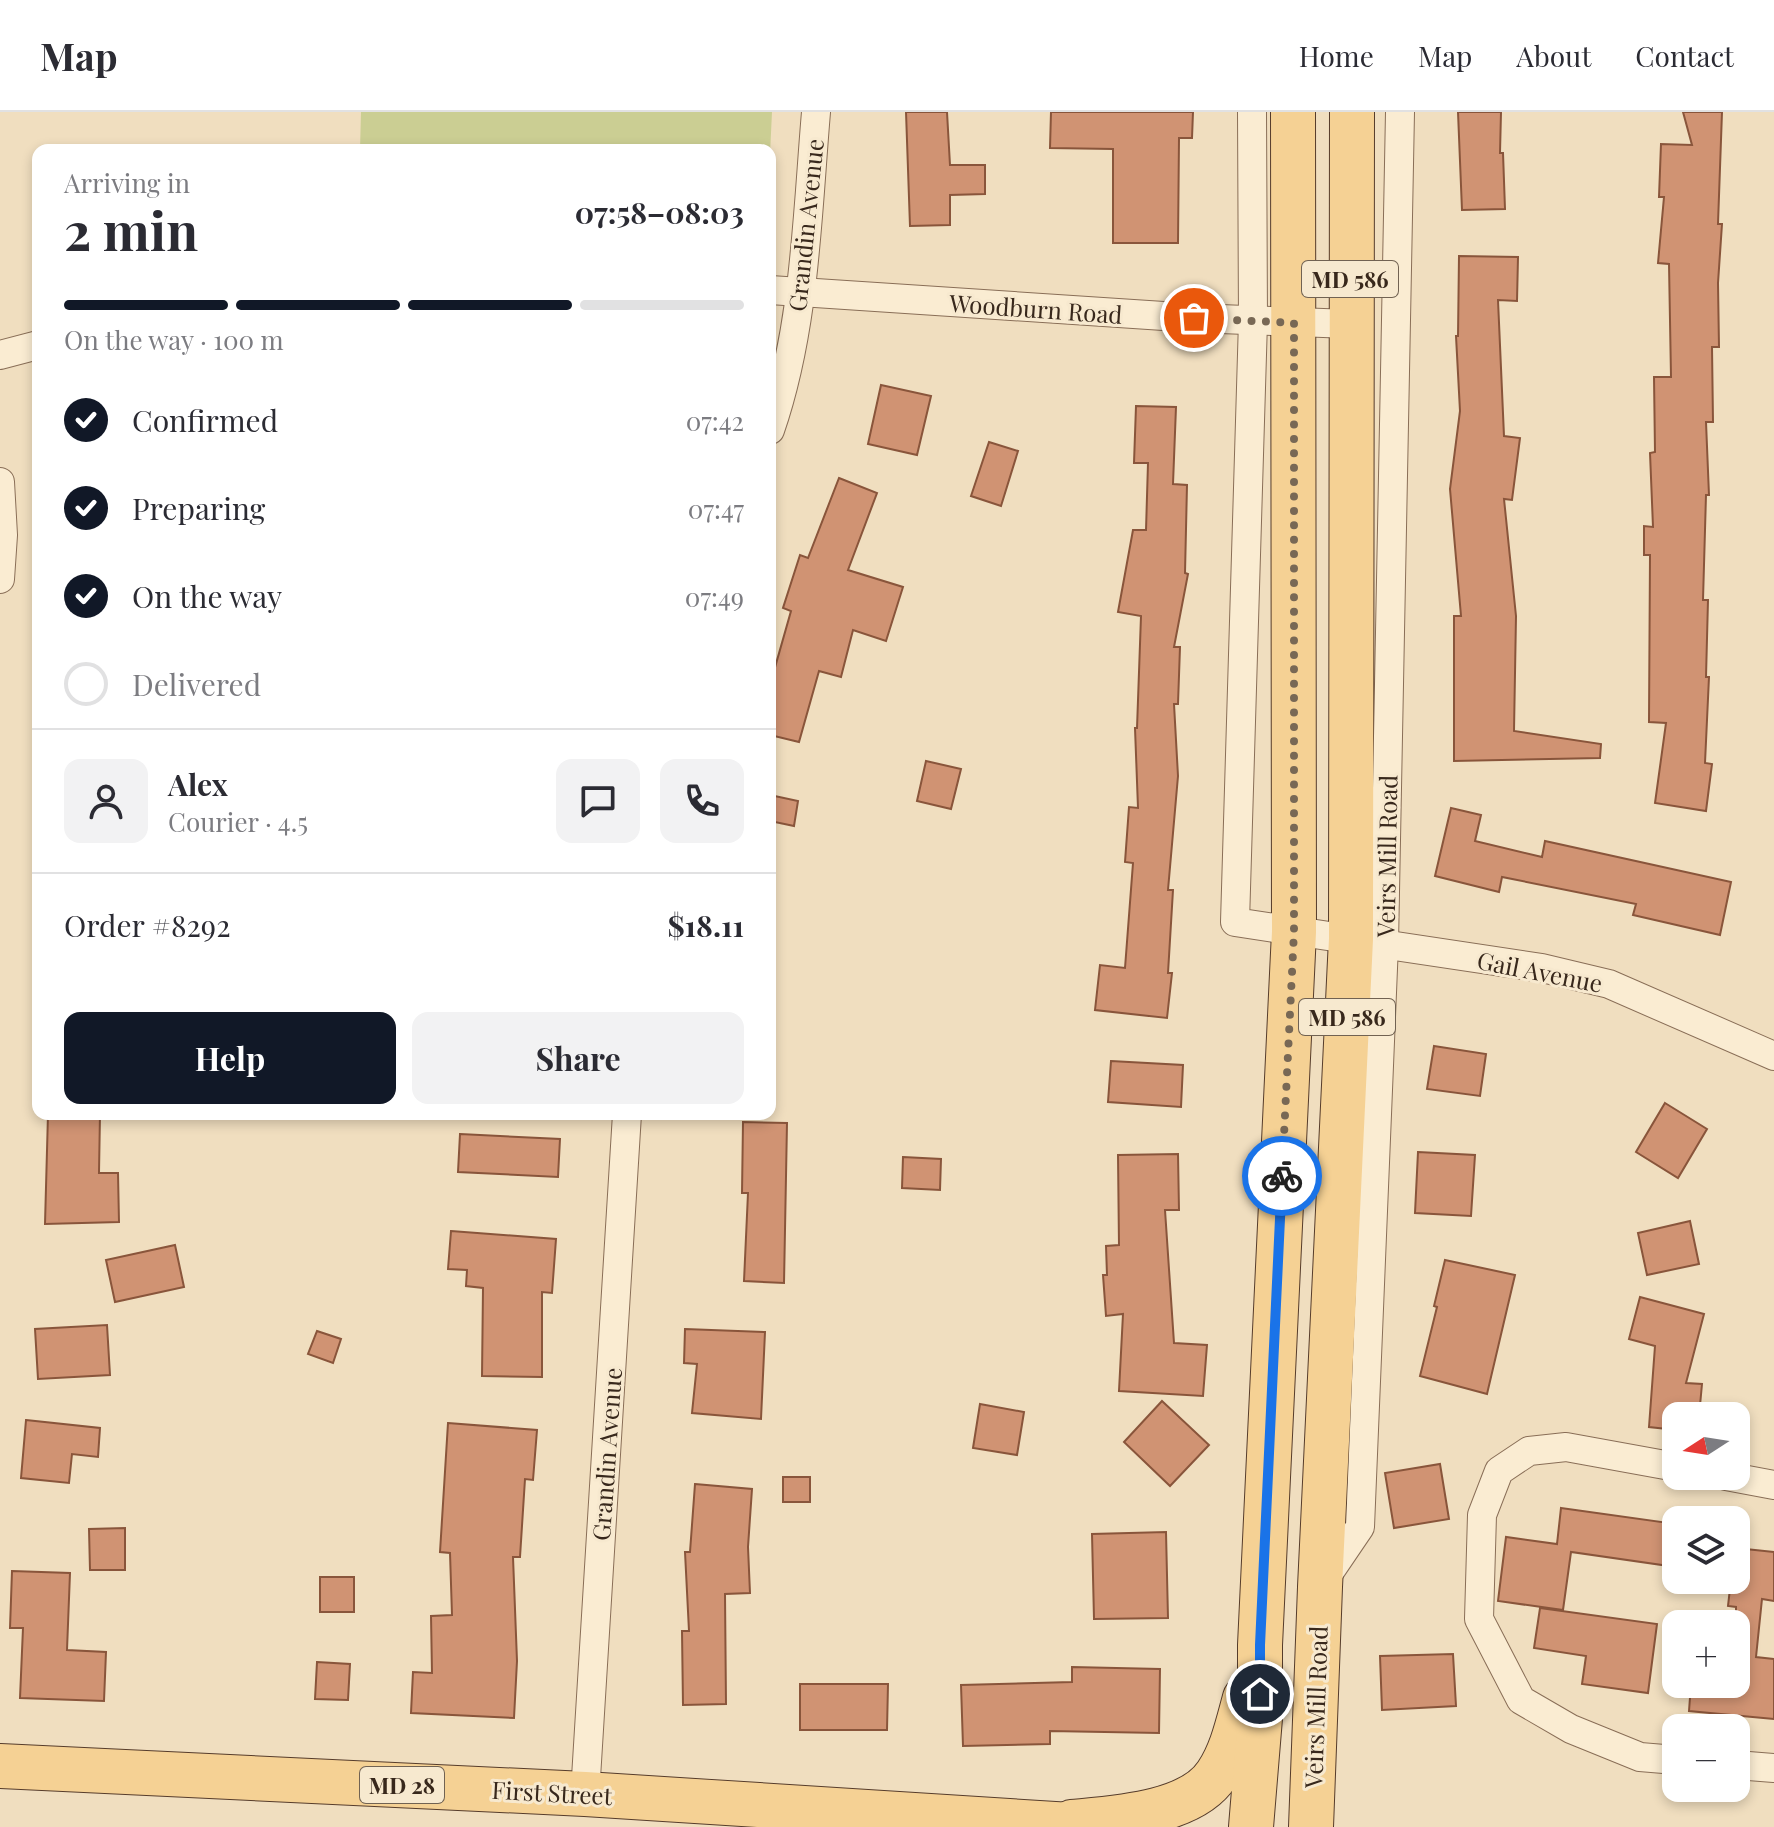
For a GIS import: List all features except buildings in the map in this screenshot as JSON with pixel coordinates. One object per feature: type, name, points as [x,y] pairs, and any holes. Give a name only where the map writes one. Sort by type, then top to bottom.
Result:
[{"type":"main road","name":"MD 586","points":[[1251,1827],[1260,1718],[1260,1645],[1294,932],[1273,322],[1293,112]]},
{"type":"main road","name":"Veirs Mill Road","points":[[1311,1827],[1320,1587],[1368,942],[1350,324],[1352,112]]},
{"type":"main road","points":[[1052,1824],[1143,1815],[1193,1795],[1216,1777],[1233,1740],[1260,1645]]},
{"type":"main road","name":"First Street","points":[[0,1766],[585,1794],[1103,1827]]},
{"type":"street","name":"Grandin Avenue","points":[[776,413],[801,292],[816,112]]},
{"type":"street","points":[[1252,112],[1273,322],[1235,922],[1294,932]]},
{"type":"street","name":"Veirs Mill Road","points":[[1368,942],[1400,112]]},
{"type":"street","name":"Woodburn Road","points":[[776,290],[1273,322],[1350,324]]},
{"type":"street","points":[[0,355],[32,347]]},
{"type":"street","points":[[0,482],[3,535],[0,579]]},
{"type":"street","name":"Gail Avenue","points":[[1294,932],[1542,968],[1609,984],[1774,1056]]},
{"type":"street","name":"Grandin Avenue","points":[[585,1794],[627,1120]]},
{"type":"street","points":[[1662,1464],[1566,1447],[1529,1451],[1499,1471],[1482,1515],[1479,1619],[1521,1700],[1571,1729],[1640,1757],[1662,1759]]},
{"type":"street","points":[[1750,1480],[1774,1485]]},
{"type":"street","points":[[1750,1766],[1774,1768]]},
{"type":"green space","points":[[361,112],[772,112],[770,144],[360,144]]},
{"type":"way so far","points":[[1194,318],[1294,323],[1294,932],[1282,1176]]},
{"type":"route","points":[[1260,1694],[1282,1176]]}]
